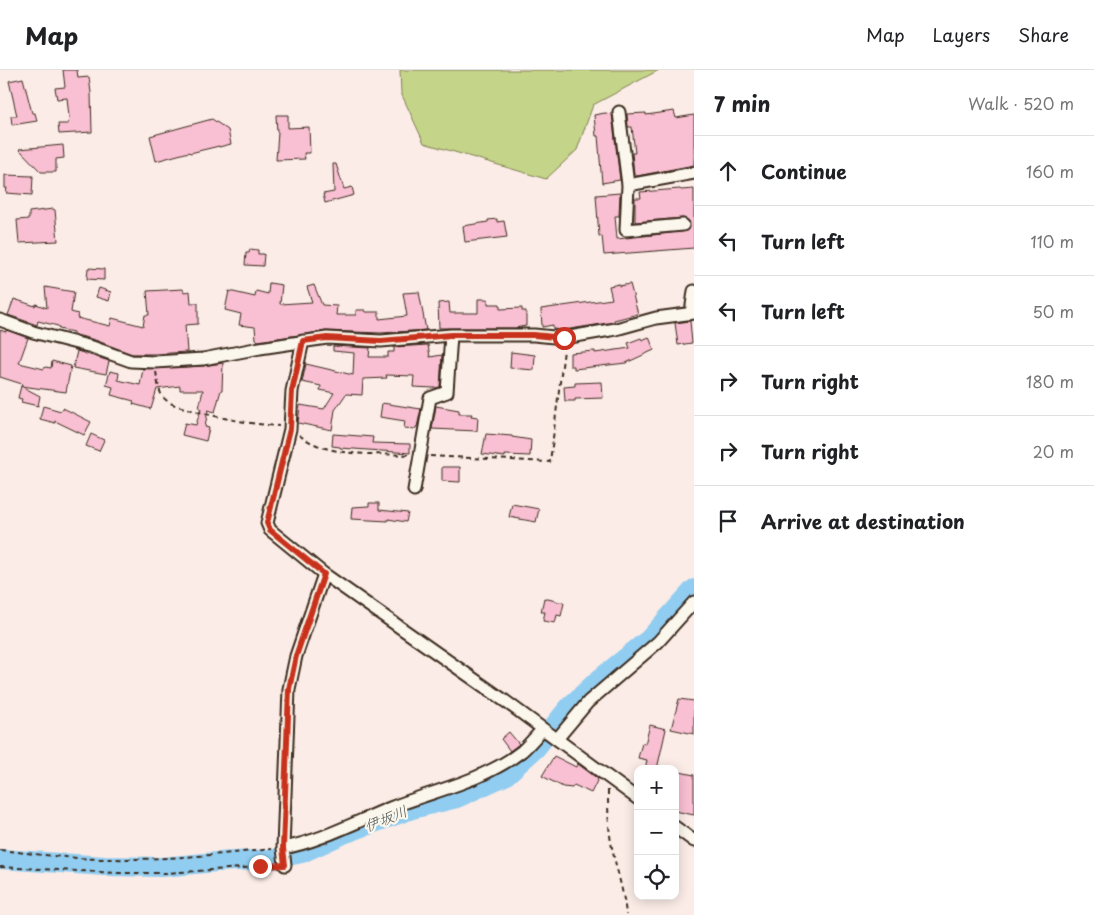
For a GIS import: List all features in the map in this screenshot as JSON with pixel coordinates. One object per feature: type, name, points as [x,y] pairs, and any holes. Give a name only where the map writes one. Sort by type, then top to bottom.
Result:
[{"type":"street","points":[[619,112],[628,185],[626,230],[683,225]]},
{"type":"street","points":[[628,185],[694,173]]},
{"type":"street","points":[[0,320],[33,332],[92,347],[131,360],[155,362],[203,359],[327,338],[381,341],[451,335],[534,335],[564,338],[616,329],[656,318],[693,313],[694,290]]},
{"type":"street","points":[[414,490],[430,398],[447,392],[451,335]]},
{"type":"street","points":[[303,341],[292,391],[290,429],[267,523],[270,530],[324,574],[550,734],[634,796]]},
{"type":"street","points":[[284,857],[289,689],[296,656],[324,574]]},
{"type":"street","points":[[284,857],[314,838],[409,800],[457,786],[493,770],[550,734],[658,642],[694,602]]},
{"type":"street","points":[[679,830],[694,841]]},
{"type":"path","points":[[155,362],[159,390],[165,400],[173,405],[225,419],[290,429],[311,444],[331,450],[550,462],[562,372],[564,338]]},
{"type":"path","points":[[609,778],[608,812],[611,843],[625,902],[626,915]]},
{"type":"path","points":[[0,850],[75,858],[108,859],[219,854],[284,857]]},
{"type":"path","points":[[0,867],[118,873],[166,873],[284,857]]},
{"type":"green space","points":[[400,70],[659,70],[593,105],[577,150],[546,179],[424,143],[401,93]]},
{"type":"building","points":[[63,70],[77,70],[78,78],[89,77],[92,132],[59,134],[58,124],[68,124],[69,117],[67,98],[57,99],[55,88],[65,87]]},
{"type":"building","points":[[23,78],[32,113],[35,113],[37,121],[12,125],[11,116],[17,116],[9,81]]},
{"type":"building","points":[[674,111],[676,118],[694,115],[694,165],[637,176],[634,174],[632,153],[635,153],[632,127],[628,127],[627,114],[646,113],[646,115]]},
{"type":"building","points":[[612,114],[620,180],[602,183],[598,136],[596,136],[594,115]]},
{"type":"building","points":[[276,115],[288,115],[288,128],[309,127],[310,153],[304,153],[305,159],[276,160],[278,132]]},
{"type":"building","points":[[212,119],[228,130],[231,144],[156,161],[150,136]]},
{"type":"building","points":[[63,145],[64,158],[56,159],[56,172],[41,172],[19,149]]},
{"type":"building","points":[[333,164],[336,164],[344,189],[352,187],[354,195],[325,203],[323,194],[334,192]]},
{"type":"building","points":[[5,175],[33,176],[32,195],[6,193]]},
{"type":"building","points":[[694,189],[694,248],[604,255],[602,236],[599,236],[596,195],[620,193],[619,216],[615,216],[617,239],[688,231],[690,228],[689,221],[683,218],[635,222],[635,198],[641,198],[640,192]]},
{"type":"building","points":[[55,210],[58,241],[19,243],[17,220],[29,219],[29,212]]},
{"type":"building","points":[[497,219],[497,222],[504,221],[507,237],[465,242],[463,226]]},
{"type":"building","points":[[250,249],[258,250],[258,254],[264,254],[263,266],[245,265],[246,253],[249,253]]},
{"type":"building","points":[[88,268],[104,269],[104,280],[87,279]]},
{"type":"building","points":[[269,283],[282,285],[280,304],[312,302],[307,287],[314,285],[322,305],[337,306],[336,315],[356,315],[356,310],[365,310],[366,312],[379,312],[379,319],[407,316],[403,293],[419,292],[426,330],[381,333],[326,331],[258,341],[256,339],[255,327],[239,325],[241,314],[225,310],[229,291],[255,297],[256,291],[268,294]]},
{"type":"building","points":[[619,284],[619,286],[630,284],[638,314],[614,320],[614,322],[564,330],[553,329],[553,325],[542,327],[541,309],[612,299],[609,286]]},
{"type":"building","points":[[45,287],[74,292],[71,312],[78,314],[77,318],[110,326],[112,318],[143,326],[145,315],[149,315],[147,291],[183,289],[184,292],[190,291],[191,303],[198,303],[198,324],[185,325],[187,352],[132,354],[73,334],[73,332],[59,329],[58,326],[38,321],[37,325],[8,315],[14,299],[47,308]]},
{"type":"building","points":[[99,288],[111,292],[109,301],[96,297]]},
{"type":"building","points":[[478,299],[488,299],[488,304],[500,304],[500,309],[522,308],[522,311],[526,311],[526,326],[515,328],[439,328],[438,303],[449,302],[450,313],[478,313]]},
{"type":"building","points":[[690,321],[692,343],[678,345],[675,323]]},
{"type":"building","points":[[0,330],[6,332],[6,330],[28,338],[19,363],[44,369],[45,367],[51,368],[52,361],[71,366],[66,392],[21,386],[22,384],[0,377]]},
{"type":"building","points":[[649,337],[654,350],[626,363],[574,369],[574,366],[570,366],[570,353],[595,351],[595,353],[630,348],[628,343]]},
{"type":"building","points":[[428,345],[430,357],[442,355],[440,387],[413,387],[414,376],[386,375],[387,378],[363,379],[362,395],[346,394],[335,410],[332,430],[298,423],[300,405],[324,409],[334,393],[320,390],[321,386],[302,382],[306,364],[353,375],[354,353],[333,351],[333,346],[370,348],[369,357],[388,357],[388,352],[394,352],[394,347]]},
{"type":"building","points":[[77,351],[109,361],[106,374],[73,368]]},
{"type":"building","points":[[511,352],[535,355],[534,370],[510,368]]},
{"type":"building","points":[[223,363],[222,390],[215,412],[208,410],[205,427],[209,428],[206,441],[182,435],[185,423],[196,425],[201,408],[199,408],[203,390],[180,390],[180,386],[157,389],[151,409],[133,404],[134,401],[111,395],[113,387],[106,385],[110,371],[119,373],[118,380],[140,385],[143,369]]},
{"type":"building","points":[[602,382],[603,398],[565,401],[564,387],[575,386],[575,383]]},
{"type":"building","points":[[21,386],[40,396],[38,406],[21,402],[22,399],[18,398]]},
{"type":"building","points":[[382,403],[421,409],[417,427],[415,429],[404,428],[405,421],[380,417]]},
{"type":"building","points":[[43,406],[61,411],[63,408],[91,422],[84,435],[55,421],[55,423],[40,419]]},
{"type":"building","points":[[436,406],[459,410],[459,414],[472,414],[471,416],[478,417],[477,431],[432,429]]},
{"type":"building","points":[[91,434],[104,440],[99,451],[86,446]]},
{"type":"building","points":[[333,434],[373,437],[372,443],[410,444],[410,453],[340,448],[332,446]]},
{"type":"building","points":[[486,434],[531,440],[530,456],[505,455],[505,457],[482,454]]},
{"type":"building","points":[[442,467],[460,467],[460,482],[442,481]]},
{"type":"building","points":[[369,503],[379,503],[379,510],[408,513],[406,522],[388,519],[388,521],[351,519],[352,507],[369,506]]},
{"type":"building","points":[[512,504],[539,509],[536,522],[509,517]]},
{"type":"building","points":[[544,598],[564,603],[561,616],[557,615],[555,623],[543,621],[545,612],[541,612]]},
{"type":"building","points":[[679,699],[694,701],[694,734],[671,729]]},
{"type":"building","points":[[650,725],[666,729],[658,765],[646,765],[647,760],[638,758],[642,743],[645,744]]},
{"type":"building","points":[[509,732],[519,744],[510,751],[501,739]]},
{"type":"building","points":[[554,756],[576,767],[578,764],[598,779],[591,793],[574,785],[572,788],[563,787],[542,776]]},
{"type":"building","points":[[679,772],[694,775],[694,815],[679,812]]},
{"type":"waterway","name":"伊坂川","points":[[0,859],[105,866],[162,867],[274,859],[302,853],[346,833],[412,809],[457,798],[505,776],[536,748],[569,707],[598,680],[649,639],[694,589]]},
{"type":"route","points":[[260,866],[285,865],[283,848],[289,689],[296,656],[324,574],[270,530],[267,523],[290,429],[292,391],[303,341],[327,338],[381,341],[451,335],[534,335],[564,338]]}]
